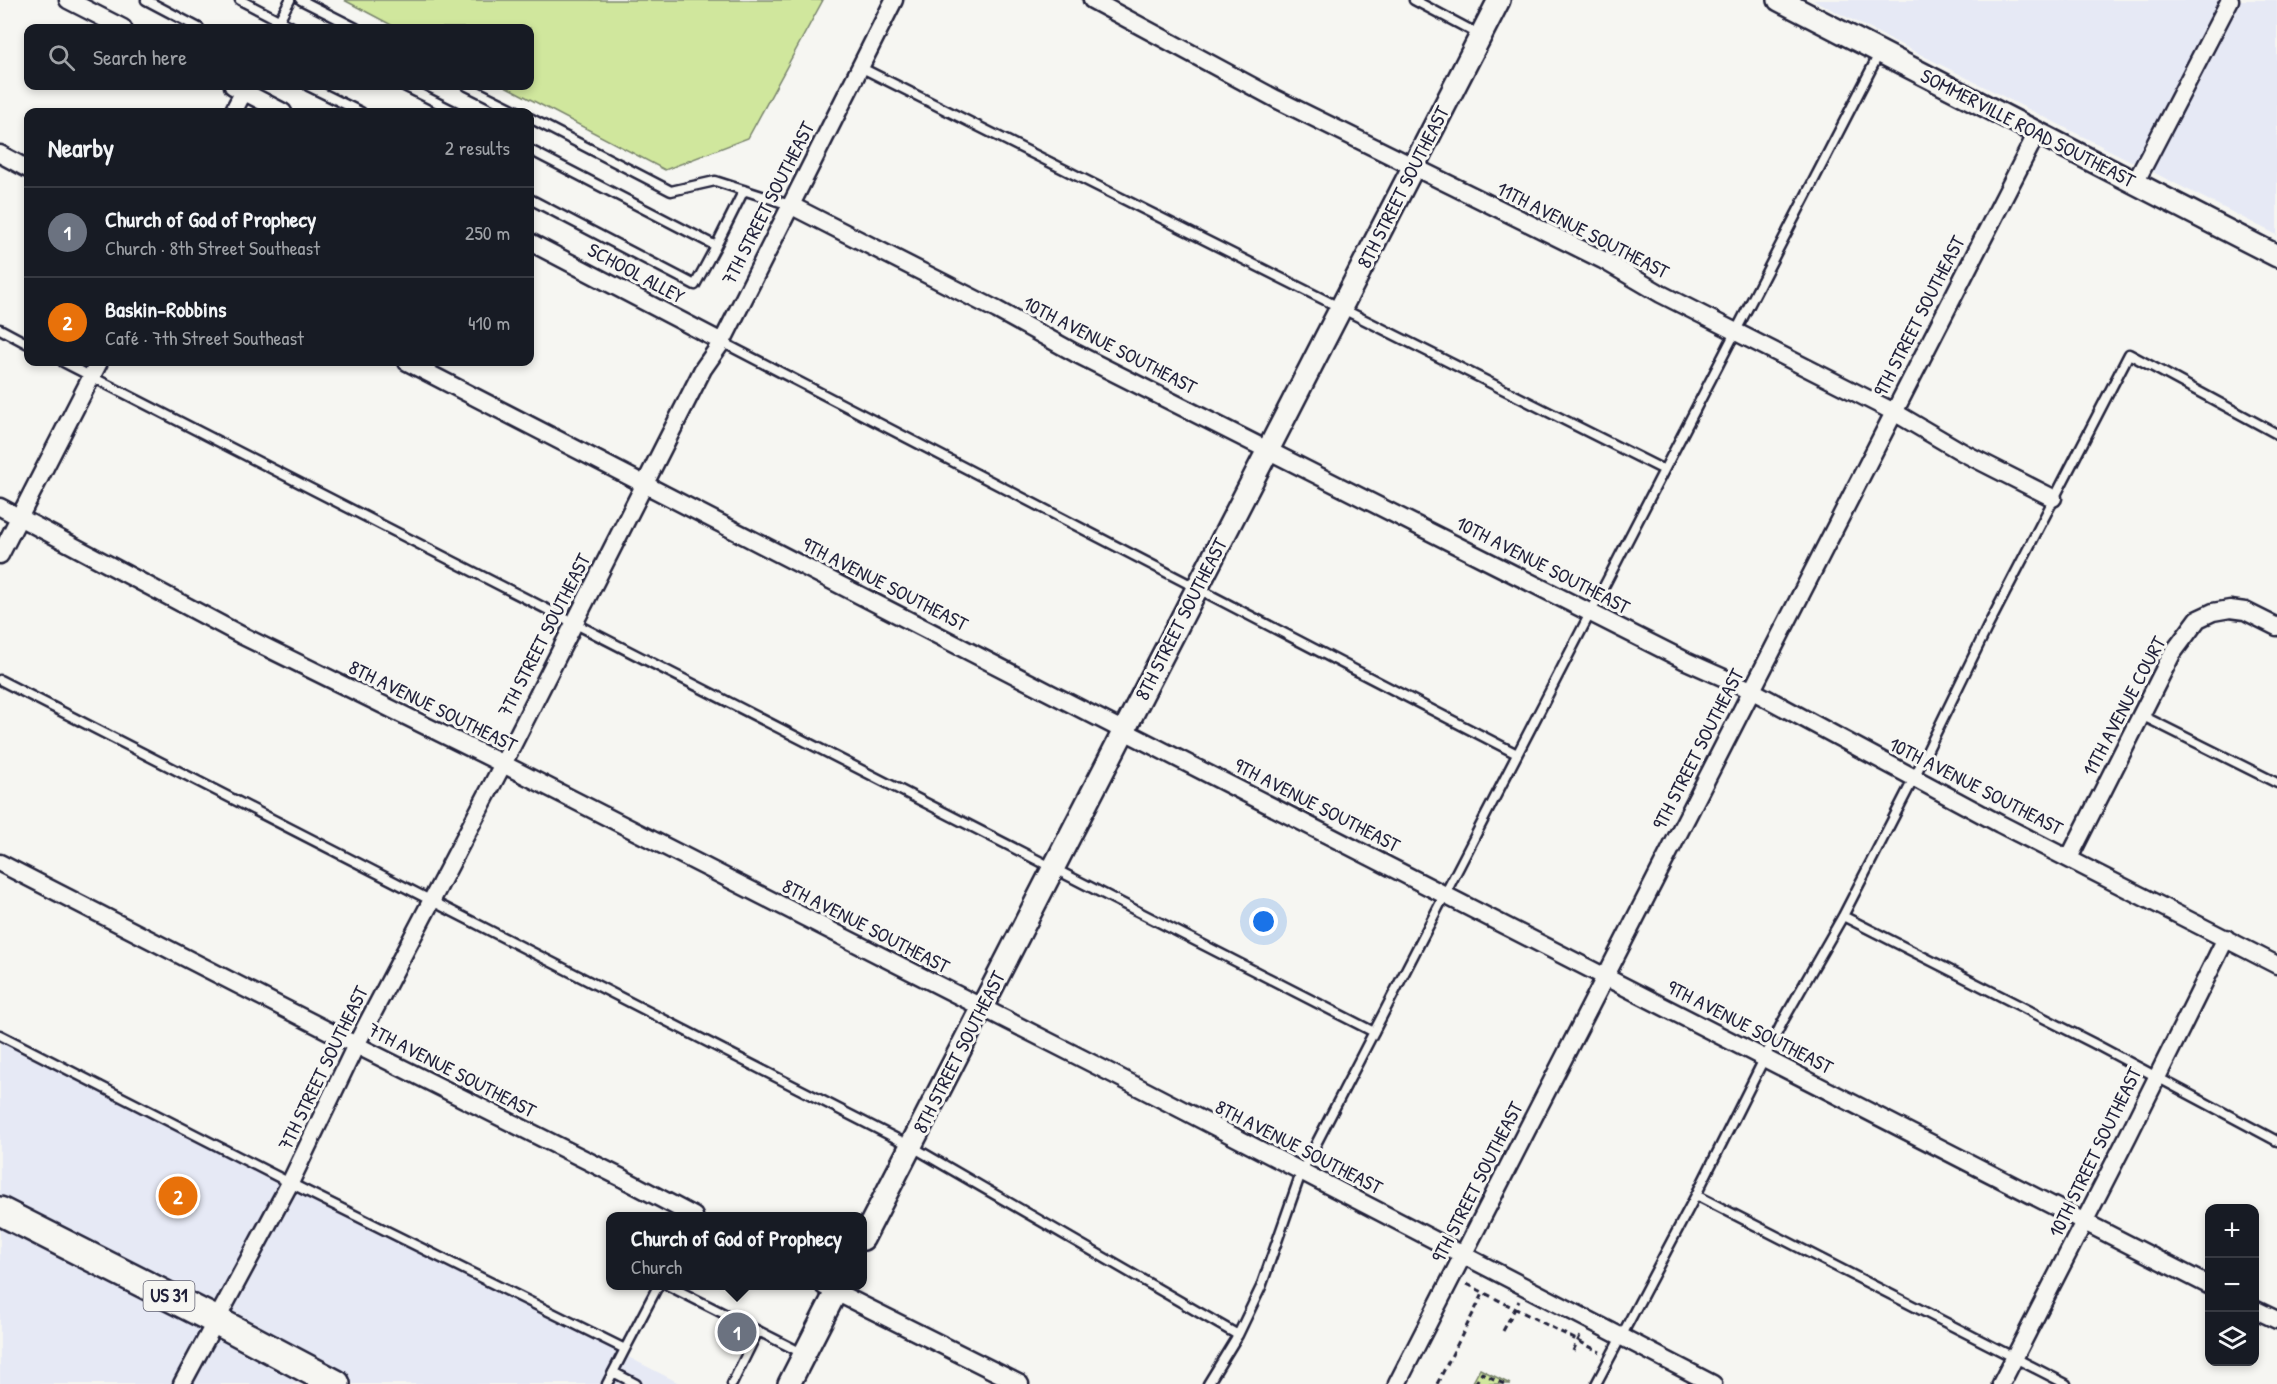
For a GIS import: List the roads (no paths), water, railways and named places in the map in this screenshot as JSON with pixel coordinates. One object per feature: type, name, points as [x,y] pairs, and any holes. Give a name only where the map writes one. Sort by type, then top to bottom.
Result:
[{"type":"main road","name":"US 31","points":[[0,1211],[336,1384]]},
{"type":"street","points":[[68,0],[115,24]]},
{"type":"street","name":"7TH STREET SOUTHEAST","points":[[182,1384],[290,1183],[356,1045],[503,764],[703,369],[722,342],[894,0]]},
{"type":"street","name":"11TH AVENUE SOUTHEAST","points":[[1092,0],[1276,99],[1603,260],[1660,294],[1894,412],[1962,452],[2053,498]]},
{"type":"street","name":"8TH STREET SOUTHEAST","points":[[867,1231],[1499,0]]},
{"type":"street","name":"SOMMERVILLE ROAD SOUTHEAST","points":[[1779,0],[1803,5],[1880,51],[2277,256]]},
{"type":"street","points":[[2136,183],[2230,0]]},
{"type":"street","points":[[234,108],[241,90]]},
{"type":"street","points":[[245,90],[276,108]]},
{"type":"street","name":"9TH STREET SOUTHEAST","points":[[1397,1384],[2037,133]]},
{"type":"street","points":[[0,154],[24,167]]},
{"type":"street","name":"10TH AVENUE SOUTHEAST","points":[[790,205],[1686,661],[1751,690],[2000,824],[2277,965]]},
{"type":"street","name":"SCHOOL ALLEY","points":[[534,244],[722,342]]},
{"type":"street","name":"9TH AVENUE SOUTHEAST","points":[[415,366],[2205,1283]]},
{"type":"street","points":[[0,555],[95,369]]},
{"type":"street","name":"8TH AVENUE SOUTHEAST","points":[[0,507],[241,635],[503,764],[1111,1073],[1713,1384]]},
{"type":"street","name":"11TH AVENUE COURT","points":[[2069,858],[2172,654],[2198,619],[2213,612],[2230,609],[2245,611],[2277,627]]},
{"type":"street","name":"7TH AVENUE SOUTHEAST","points":[[0,863],[686,1212]]},
{"type":"street","name":"10TH STREET SOUTHEAST","points":[[2001,1384],[2226,938]]},
{"type":"street","points":[[789,1384],[832,1290]]},
{"type":"street","points":[[837,1290],[1020,1384]]},
{"type":"street","points":[[2259,1311],[2277,1320]]},
{"type":"lane","points":[[146,0],[192,24]]},
{"type":"lane","points":[[240,0],[276,24]]},
{"type":"lane","points":[[278,24],[290,0]]},
{"type":"lane","points":[[301,0],[348,24]]},
{"type":"lane","points":[[1414,0],[1481,36]]},
{"type":"lane","points":[[1208,1384],[1238,1335],[1261,1287],[1301,1173],[1880,51]]},
{"type":"lane","points":[[860,67],[1341,306],[1664,470]]},
{"type":"lane","points":[[316,90],[353,108]]},
{"type":"lane","points":[[412,90],[448,108]]},
{"type":"lane","points":[[474,90],[511,108]]},
{"type":"lane","points":[[534,120],[671,191],[715,181],[790,205]]},
{"type":"lane","points":[[534,152],[716,246]]},
{"type":"lane","points":[[534,201],[696,285],[744,190]]},
{"type":"lane","points":[[0,329],[24,342]]},
{"type":"lane","points":[[722,342],[1517,754]]},
{"type":"lane","points":[[1596,1384],[1696,1195],[1783,1021],[1843,916],[2053,498],[2129,354],[2277,434]]},
{"type":"lane","points":[[95,369],[574,623],[1374,1032]]},
{"type":"lane","points":[[0,680],[911,1146],[1238,1335]]},
{"type":"lane","points":[[2140,714],[2277,783]]},
{"type":"lane","points":[[1843,916],[2277,1141]]},
{"type":"lane","points":[[0,1035],[290,1183],[625,1349]]},
{"type":"lane","points":[[1696,1195],[2066,1384]]},
{"type":"lane","points":[[607,1384],[656,1290]]},
{"type":"lane","points":[[677,1290],[804,1354]]},
{"type":"lane","points":[[732,1384],[758,1330]]},
{"type":"lane","points":[[613,1372],[636,1384]]},
{"type":"place","name":"Baskin-Robbins","points":[[178,1196]]},
{"type":"place","name":"Church of God of Prophecy","points":[[737,1332]]}]
